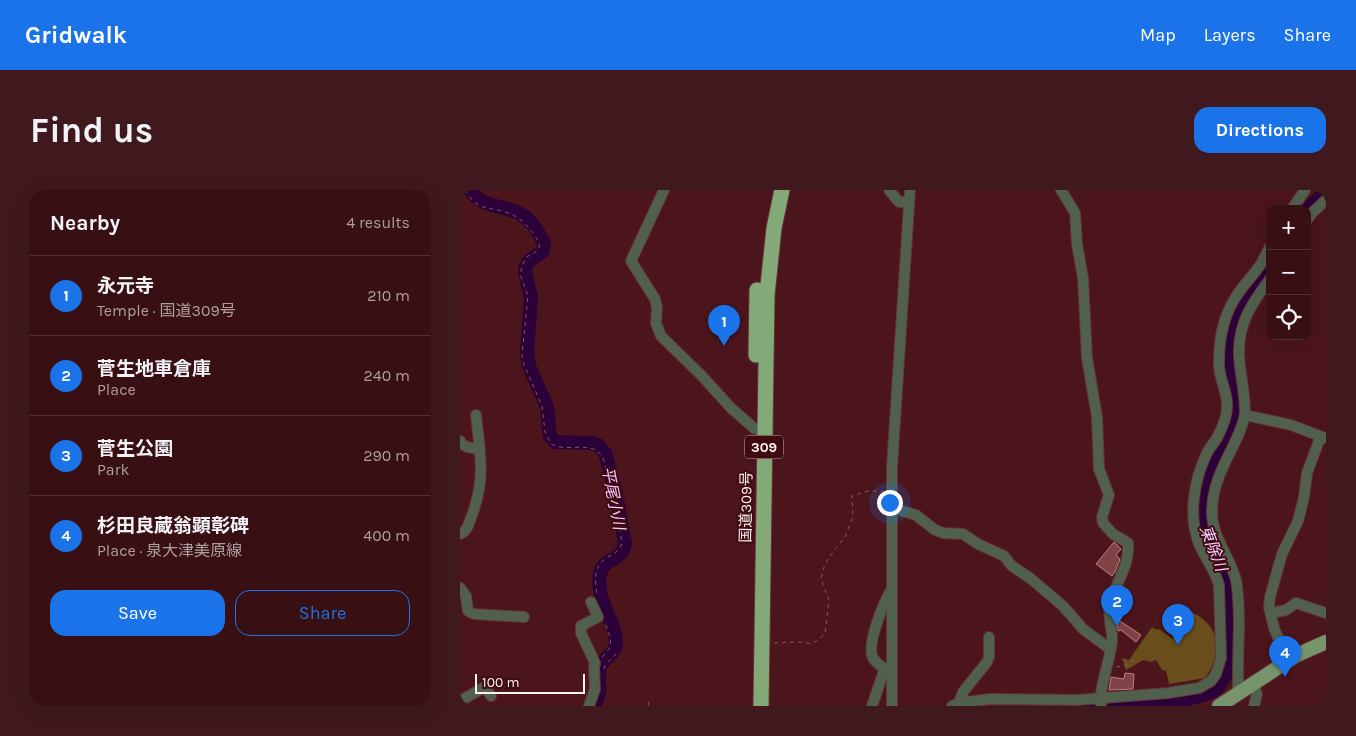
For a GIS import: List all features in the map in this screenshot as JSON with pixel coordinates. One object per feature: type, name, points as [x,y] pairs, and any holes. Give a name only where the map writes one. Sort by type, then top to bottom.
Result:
[{"type":"highway","name":"国道309号","points":[[761,706],[762,636],[757,291],[763,236],[772,190]]},
{"type":"highway","name":"国道309号","points":[[752,706],[760,429],[768,271],[782,190]]},
{"type":"main road","points":[[1219,706],[1297,655],[1326,642]]},
{"type":"street","points":[[664,190],[631,261],[655,299],[657,308],[656,323],[661,336],[702,376],[731,408],[760,429]]},
{"type":"street","points":[[889,190],[900,202],[909,202]]},
{"type":"street","points":[[892,706],[888,670],[892,589],[892,467],[910,190]]},
{"type":"street","points":[[1061,190],[1075,213],[1077,244],[1083,278],[1087,358],[1097,417],[1099,469],[1109,495],[1102,517],[1103,523],[1113,534],[1128,543],[1128,560],[1115,588],[1110,606],[1109,618],[1112,638],[1101,702]]},
{"type":"street","points":[[1295,205],[1305,190]]},
{"type":"street","points":[[1311,215],[1326,200]]},
{"type":"street","points":[[955,705],[990,699],[1101,702],[1199,688],[1211,681],[1221,658],[1219,585],[1198,542],[1194,524],[1194,504],[1198,479],[1206,454],[1219,434],[1227,406],[1225,392],[1218,371],[1219,346],[1226,321],[1233,300],[1261,264],[1268,250]]},
{"type":"street","points":[[1238,694],[1239,608],[1236,581],[1213,527],[1212,512],[1214,494],[1223,466],[1236,442],[1244,414],[1239,355],[1240,342],[1251,304],[1266,284]]},
{"type":"street","points":[[1226,321],[1244,326]]},
{"type":"street","points":[[1244,414],[1291,425],[1323,438],[1307,473],[1298,521],[1282,554],[1270,597],[1274,628],[1288,661]]},
{"type":"street","points":[[460,534],[467,529],[480,491],[482,473],[476,415]]},
{"type":"street","points":[[460,441],[460,443],[468,447],[479,449]]},
{"type":"street","points":[[892,508],[916,515],[935,530],[943,533],[963,534],[978,544],[1004,556],[1012,566],[1063,606],[1083,629],[1110,650]]},
{"type":"street","points":[[460,588],[466,596],[468,611],[474,614],[524,617]]},
{"type":"street","points":[[888,670],[872,657],[872,644],[885,600],[892,589]]},
{"type":"street","points":[[589,706],[595,689],[595,663],[581,633],[581,626],[598,617],[594,601]]},
{"type":"street","points":[[1271,613],[1286,610],[1296,603],[1326,613]]},
{"type":"street","points":[[955,705],[987,662],[989,657],[989,637]]},
{"type":"street","points":[[872,706],[888,670]]},
{"type":"street","points":[[1254,684],[1256,694],[1254,706]]},
{"type":"street","points":[[460,701],[485,687],[491,696]]},
{"type":"path","points":[[465,190],[472,200],[478,204],[493,210],[506,212],[518,218],[528,226],[540,242],[538,250],[525,258],[520,274],[528,296],[522,355],[524,365],[542,406],[545,432],[551,444],[561,448],[592,448],[602,455],[622,542],[619,551],[603,560],[598,566],[594,601]]},
{"type":"path","points":[[762,636],[776,643],[798,642],[806,644],[814,643],[825,634],[829,600],[821,579],[823,569],[830,556],[845,537],[853,517],[852,496],[868,491],[892,490]]},
{"type":"path","points":[[595,663],[608,652],[610,646],[611,638],[604,619]]},
{"type":"path","points":[[603,670],[605,665],[617,653]]},
{"type":"path","points":[[1106,670],[1125,666],[1137,658]]},
{"type":"path","points":[[648,706],[649,702]]},
{"type":"shaded area","points":[[1192,612],[1206,622],[1215,637],[1215,658],[1205,678],[1169,684],[1166,671],[1162,670],[1156,660],[1151,662],[1143,660],[1126,670],[1122,658],[1129,660],[1152,627],[1157,630],[1159,629],[1173,639]]},
{"type":"building","points":[[1114,542],[1121,549],[1116,555],[1120,559],[1112,576],[1096,564]]},
{"type":"building","points":[[1120,621],[1141,635],[1136,642],[1121,630],[1118,631],[1117,622]]},
{"type":"building","points":[[1125,673],[1134,674],[1133,689],[1109,690],[1111,677],[1124,679]]},
{"type":"waterway","name":"平尾小川","points":[[470,190],[481,200],[515,212],[529,220],[544,243],[543,251],[529,261],[525,272],[531,298],[527,352],[529,366],[547,407],[550,436],[555,442],[591,443],[598,445],[605,453],[616,494],[625,543],[621,553],[602,569],[599,584],[616,644],[614,650],[600,668],[599,694],[594,706]]},
{"type":"waterway","name":"東除川","points":[[1311,206],[1326,192]]},
{"type":"waterway","name":"東除川","points":[[1062,706],[1142,704],[1188,699],[1205,695],[1216,689],[1224,677],[1229,661],[1231,639],[1229,592],[1226,579],[1205,532],[1203,520],[1204,495],[1236,415],[1235,388],[1231,364],[1232,334],[1240,310],[1266,270]]},
{"type":"place","name":"永元寺","points":[[724,346]]},
{"type":"place","name":"菅生地車倉庫","points":[[1117,626]]},
{"type":"place","name":"菅生公園","points":[[1178,645]]},
{"type":"place","name":"杉田良蔵翁顕彰碑","points":[[1285,677]]}]
